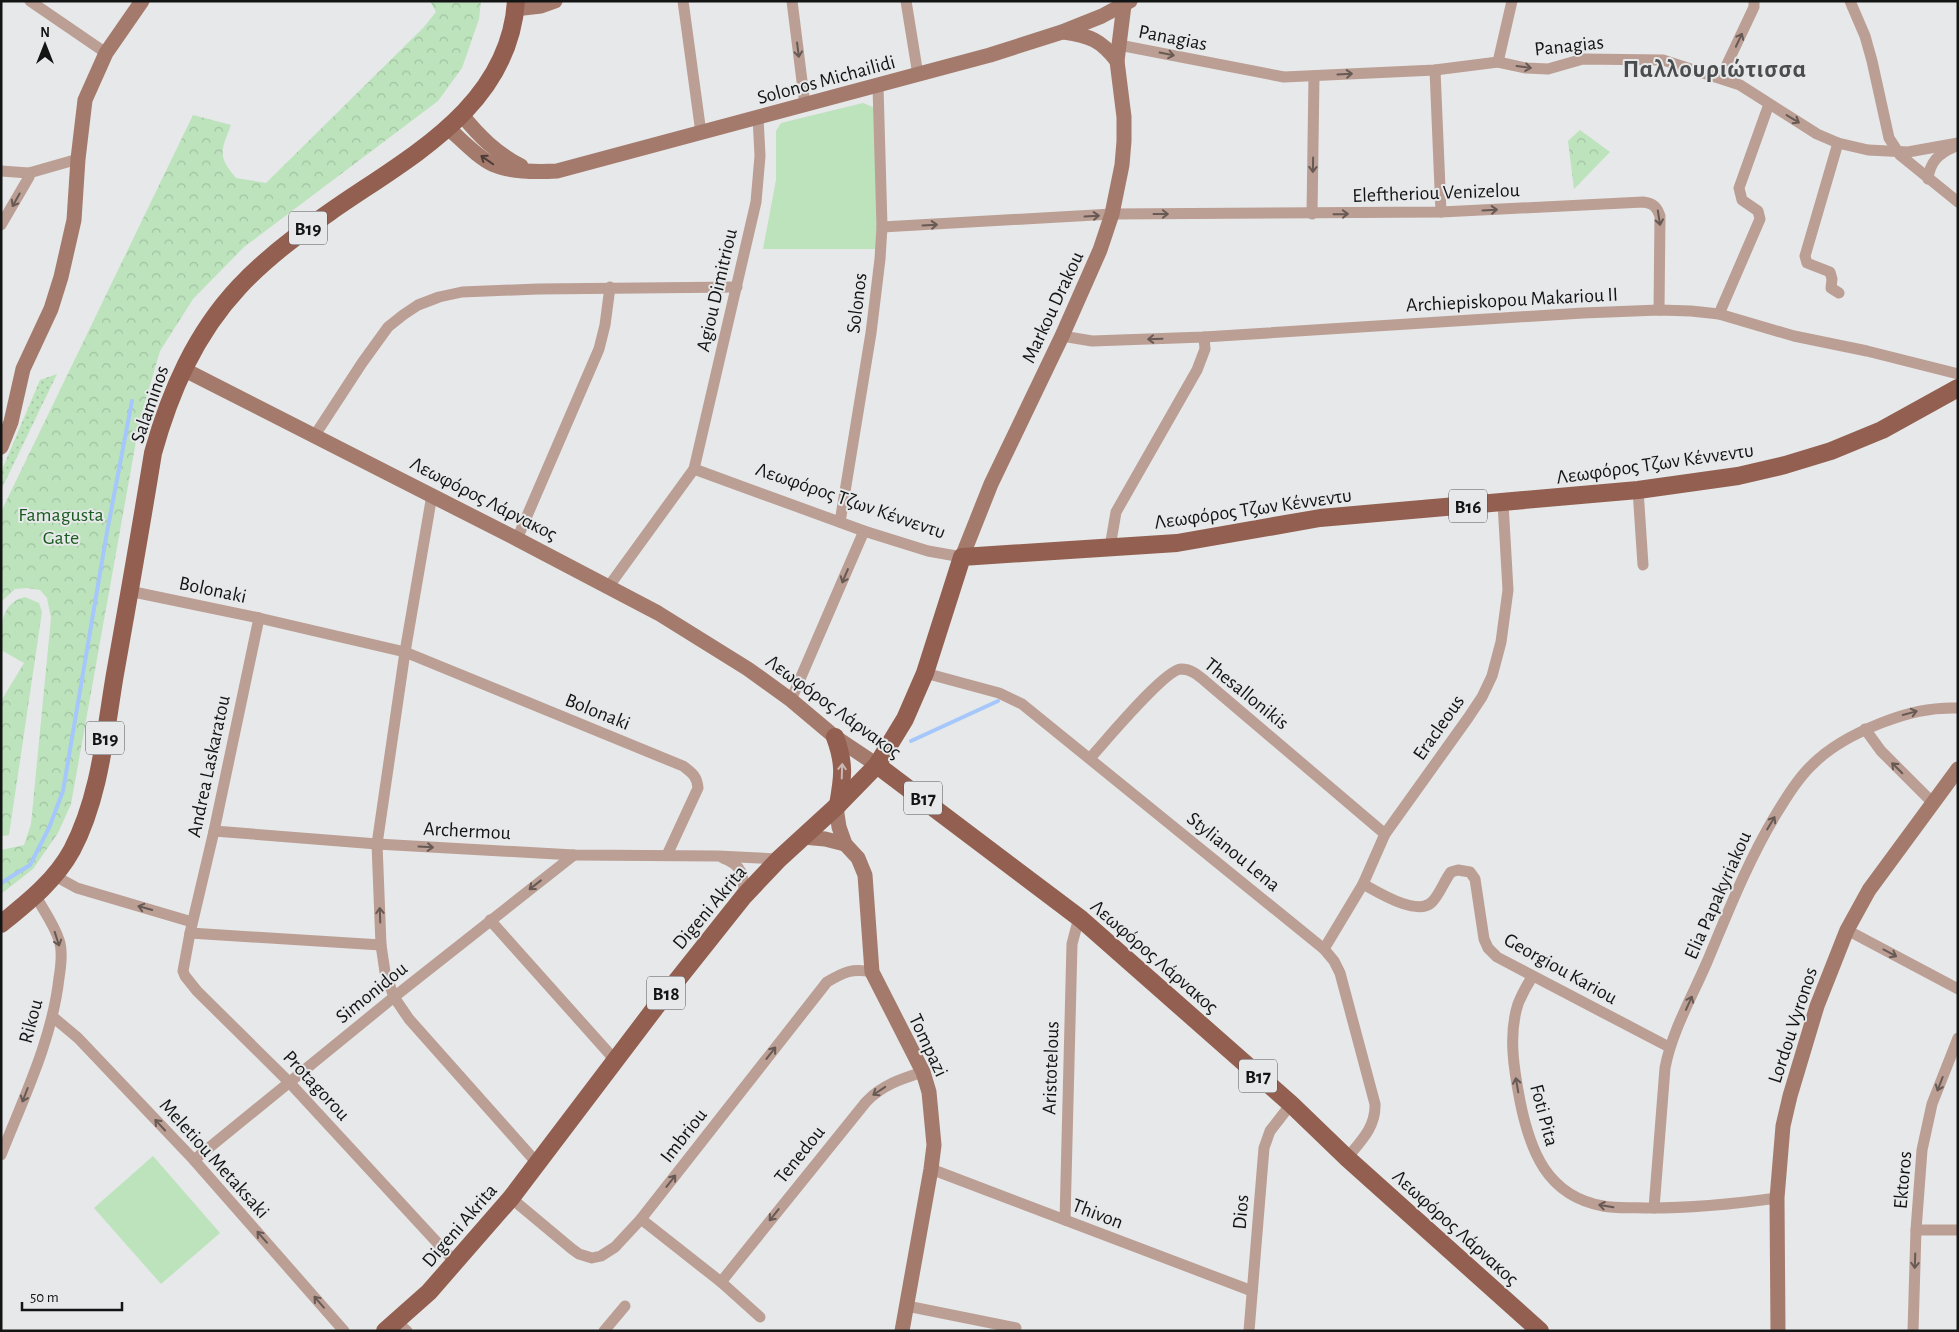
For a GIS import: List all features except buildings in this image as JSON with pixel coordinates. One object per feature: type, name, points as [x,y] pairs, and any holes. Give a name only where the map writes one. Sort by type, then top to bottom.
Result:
[{"type":"main road","points":[[1,447],[12,422],[24,369],[52,309],[61,277],[74,220],[78,158],[85,100],[106,52],[142,1]]},
{"type":"main road","points":[[515,5],[540,6],[555,1]]},
{"type":"main road","name":"Solonos Michailidi","points":[[448,128],[495,166],[534,172],[557,171],[918,75],[1062,32],[1128,3]]},
{"type":"main road","name":"Markou Drakou","points":[[962,557],[991,484],[1062,336],[1100,250],[1112,214],[1122,165],[1124,140],[1124,118],[1117,61],[1128,3]]},
{"type":"main road","name":"Salaminos","points":[[1,924],[36,896],[55,876],[71,852],[86,820],[101,756],[153,453],[164,413],[183,369],[211,323],[238,288],[256,270],[295,237],[428,145],[462,115],[482,92],[494,73],[509,37],[515,5]]},
{"type":"main road","name":"Markou Drakou","points":[[1102,16],[1108,41],[1117,61]]},
{"type":"main road","points":[[1062,32],[1081,35],[1100,42],[1106,46],[1117,61]]},
{"type":"main road","name":"Solonos Michailidi","points":[[462,115],[485,142],[507,159],[534,172]]},
{"type":"main road","name":"Λεωφόρος Λάρνακος","points":[[183,369],[609,586],[703,640],[790,700],[835,737],[877,765],[1081,919],[1290,1104],[1347,1158],[1540,1331]]},
{"type":"main road","name":"Λεωφόρος Τζων Κέννεντυ","points":[[962,557],[1177,543],[1343,516],[1638,490],[1738,476],[1785,465],[1831,451],[1882,430],[1958,388]]},
{"type":"main road","name":"Digeni Akrita","points":[[396,1328],[456,1263],[511,1198],[615,1060],[744,896],[779,858],[837,806],[877,765],[905,719],[924,673],[962,557]]},
{"type":"main road","points":[[835,737],[843,760],[842,783],[837,806]]},
{"type":"main road","name":"Lordou Vyronos","points":[[1778,1331],[1777,1198],[1783,1126],[1817,1006],[1846,930],[1869,890],[1958,769]]},
{"type":"main road","name":"Tompazi","points":[[837,806],[839,827],[845,844],[858,858],[865,875],[872,972],[923,1072],[929,1092],[934,1145],[902,1331]]},
{"type":"main road","points":[[803,837],[825,839],[845,844]]},
{"type":"street","points":[[30,1],[106,52]]},
{"type":"street","points":[[683,1],[701,133]]},
{"type":"street","points":[[792,1],[805,105]]},
{"type":"street","points":[[906,1],[918,75]]},
{"type":"street","points":[[1498,62],[1512,1]]},
{"type":"street","points":[[1721,77],[1754,7],[1754,1]]},
{"type":"street","points":[[1850,1],[1865,36],[1879,90],[1887,134],[1896,151],[1958,202]]},
{"type":"street","name":"Panagias","points":[[1119,45],[1284,77],[1434,70],[1498,62],[1526,68],[1548,69],[1582,59],[1663,60],[1721,77],[1740,85],[1817,134],[1838,142],[1868,150],[1896,151],[1958,145]]},
{"type":"street","points":[[1434,70],[1441,212]]},
{"type":"street","points":[[1312,214],[1314,76]]},
{"type":"street","name":"Solonos","points":[[840,522],[871,334],[880,259],[882,228],[878,86]]},
{"type":"street","points":[[1719,314],[1760,219],[1758,211],[1742,200],[1739,188],[1769,104]]},
{"type":"street","name":"Agiou Dimitriou","points":[[694,469],[737,287],[758,186],[760,156],[758,118]]},
{"type":"street","points":[[1838,142],[1805,256],[1807,262],[1830,272],[1832,279],[1831,288],[1840,293]]},
{"type":"street","points":[[1928,179],[1929,169],[1934,159],[1958,145]]},
{"type":"street","points":[[1,171],[29,173],[78,158]]},
{"type":"street","points":[[1,225],[29,177],[29,173]]},
{"type":"street","name":"Eleftheriou Venizelou","points":[[882,228],[1112,214],[1441,212],[1643,202],[1654,205],[1658,209],[1661,223],[1659,310]]},
{"type":"street","points":[[517,539],[599,349],[605,325],[610,287]]},
{"type":"street","points":[[315,435],[388,327],[418,305],[439,297],[462,292],[610,287],[737,287]]},
{"type":"street","name":"Archiepiskopou Makariou II","points":[[1062,336],[1076,340],[1092,341],[1204,338],[1659,310],[1719,314],[1794,336],[1867,350],[1958,374]]},
{"type":"street","points":[[1110,547],[1116,512],[1197,370],[1205,349],[1204,338]]},
{"type":"street","points":[[609,586],[694,469]]},
{"type":"street","name":"Λεωφόρος Τζων Κέννεντυ","points":[[694,469],[864,531],[928,551],[962,557]]},
{"type":"street","points":[[1638,490],[1643,564]]},
{"type":"street","points":[[432,495],[405,652],[377,844],[381,946],[384,972],[394,997],[409,1019],[537,1162]]},
{"type":"street","name":"Eracleous","points":[[1324,949],[1363,884],[1385,834],[1477,704],[1492,676],[1501,642],[1508,590],[1503,503]]},
{"type":"street","points":[[790,700],[864,531]]},
{"type":"street","name":"Bolonaki","points":[[129,591],[259,618],[405,652],[683,766],[693,773],[697,780],[698,788],[667,855]]},
{"type":"street","name":"Andrea Laskaratou","points":[[191,927],[214,832],[259,618]]},
{"type":"street","name":"Thesallonikis","points":[[1090,758],[1159,682],[1174,671],[1180,669],[1189,670],[1205,681],[1385,834]]},
{"type":"street","name":"Stylianou Lena","points":[[924,673],[975,686],[1014,699],[1090,758],[1324,949],[1334,961],[1340,973],[1375,1104],[1376,1114],[1371,1127],[1347,1158]]},
{"type":"street","name":"Elia Papakyriakou","points":[[1654,1208],[1665,1068],[1669,1048],[1757,846],[1782,804],[1802,775],[1814,763],[1835,746],[1865,729],[1903,714],[1925,709],[1958,708]]},
{"type":"street","points":[[1865,729],[1881,750],[1932,802]]},
{"type":"street","name":"Archermou","points":[[214,832],[377,844],[574,855],[779,858]]},
{"type":"street","name":"Simonidou","points":[[194,1160],[394,997],[574,855]]},
{"type":"street","points":[[718,856],[735,863],[738,867],[744,882],[744,896]]},
{"type":"street","name":"Georgiou Kariou","points":[[1363,884],[1405,905],[1420,907],[1432,902],[1450,872],[1458,870],[1470,872],[1475,879],[1480,919],[1488,948],[1497,957],[1669,1048]]},
{"type":"street","points":[[55,876],[77,888],[191,927],[381,946]]},
{"type":"street","name":"Rikou","points":[[1,1155],[43,1048],[53,1017],[61,964],[59,940],[36,896]]},
{"type":"street","name":"Aristotelous","points":[[1064,1220],[1072,944],[1073,934],[1081,919]]},
{"type":"street","points":[[490,920],[615,1060]]},
{"type":"street","name":"Protagorou","points":[[191,927],[184,966],[185,976],[197,991],[290,1082],[456,1263]]},
{"type":"street","points":[[1846,930],[1958,989]]},
{"type":"street","name":"Imbriou","points":[[511,1198],[579,1254],[592,1258],[601,1256],[615,1247],[641,1219],[828,982],[843,973],[858,969],[872,972]]},
{"type":"street","name":"Foti Pita","points":[[1532,976],[1517,1008],[1514,1027],[1513,1048],[1516,1079],[1530,1143],[1545,1171],[1559,1185],[1575,1196],[1589,1202],[1612,1207],[1684,1208],[1777,1198]]},
{"type":"street","name":"Meletiou Metaksaki","points":[[53,1017],[78,1038],[194,1160],[344,1331]]},
{"type":"street","name":"Ektoros","points":[[1913,1331],[1916,1230],[1922,1150],[1932,1104],[1955,1054],[1958,1038]]},
{"type":"street","name":"Tenedou","points":[[721,1282],[874,1093],[893,1082],[923,1072]]},
{"type":"street","name":"Dios","points":[[1249,1331],[1264,1148],[1270,1131],[1290,1104]]},
{"type":"street","name":"Thivon","points":[[931,1169],[1252,1291]]},
{"type":"street","points":[[641,1219],[721,1282],[760,1317]]},
{"type":"street","points":[[1916,1230],[1958,1230]]},
{"type":"street","points":[[604,1331],[625,1306]]},
{"type":"street","points":[[906,1306],[1016,1328]]},
{"type":"green space","name":"Famagusta Gate","points":[[430,1],[481,1],[479,19],[462,68],[438,101],[244,247],[193,299],[160,351],[140,419],[71,804],[58,833],[33,869],[1,894],[1,850],[24,845],[31,824],[51,618],[47,598],[40,590],[15,589],[1,602],[1,512],[193,115],[231,125],[223,147],[223,158],[226,164],[236,178],[266,183],[423,28],[436,12]]},
{"type":"green space","points":[[863,103],[875,108],[879,249],[763,249],[776,180],[776,131],[781,123]]},
{"type":"green space","points":[[1580,130],[1610,152],[1574,189],[1568,141]]},
{"type":"green space","points":[[57,374],[1,490],[1,472],[40,380]]},
{"type":"green space","points":[[25,597],[39,603],[42,612],[9,835],[1,836],[1,701],[24,663],[1,650],[1,633],[6,610],[17,600]]},
{"type":"green space","points":[[153,1156],[220,1233],[161,1284],[94,1208]]},
{"type":"waterway","points":[[1,883],[30,865],[49,828],[63,791],[107,532],[132,401]]},
{"type":"waterway","points":[[911,741],[998,701]]},
{"type":"district","name":"Παλλουριώτισσα","points":[[1715,68]]}]
